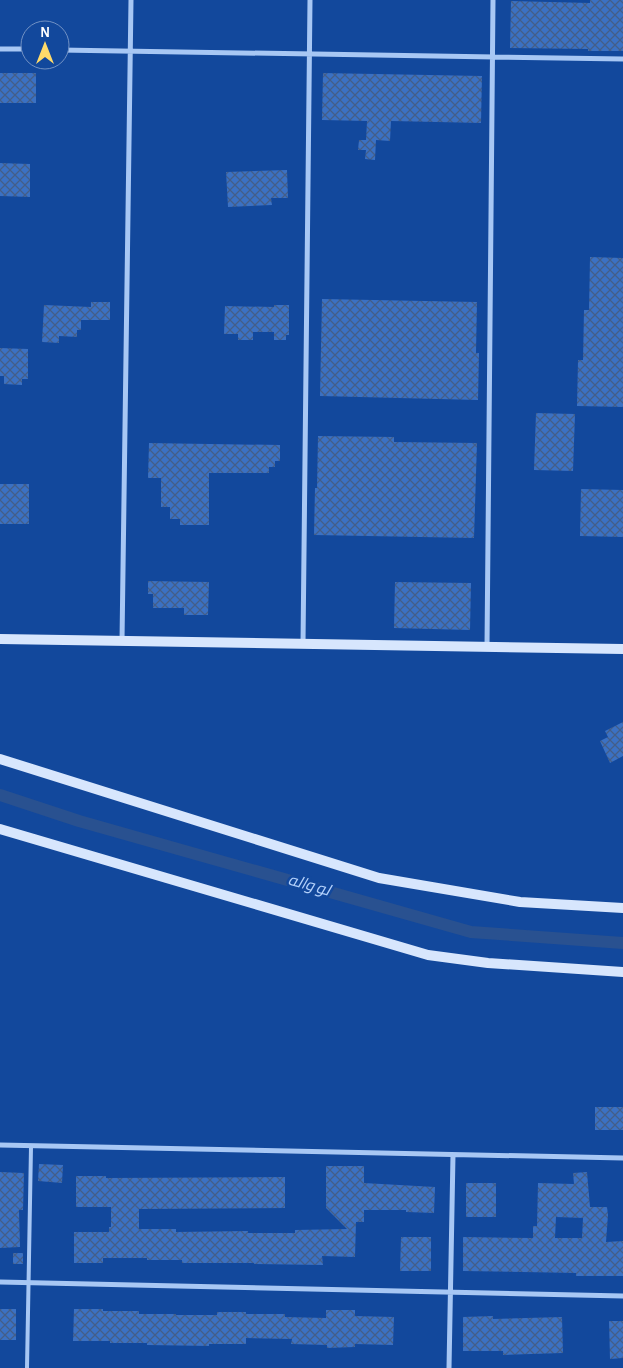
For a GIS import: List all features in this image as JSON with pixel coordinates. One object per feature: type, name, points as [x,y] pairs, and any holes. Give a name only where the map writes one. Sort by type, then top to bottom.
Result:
[{"type":"street","points":[[122,641],[131,0]]},
{"type":"street","points":[[303,644],[310,0]]},
{"type":"street","points":[[487,647],[493,0]]},
{"type":"street","points":[[0,49],[20,50]]},
{"type":"street","points":[[70,50],[623,59]]},
{"type":"street","points":[[0,639],[623,649]]},
{"type":"street","points":[[0,759],[379,878],[520,902],[623,908]]},
{"type":"street","points":[[0,829],[428,955],[488,962],[623,972]]},
{"type":"street","points":[[0,1146],[623,1158]]},
{"type":"street","points":[[449,1368],[453,1155]]},
{"type":"street","points":[[0,1282],[623,1296]]},
{"type":"lane","points":[[28,1368],[31,1147]]},
{"type":"building","points":[[590,0],[623,0],[623,51],[510,48],[511,1],[590,3]]},
{"type":"building","points":[[0,73],[36,73],[36,103],[0,103]]},
{"type":"building","points":[[323,73],[482,76],[481,123],[391,121],[390,141],[376,140],[375,160],[365,159],[366,150],[358,150],[359,140],[366,140],[367,121],[322,120]]},
{"type":"building","points":[[0,163],[30,164],[30,197],[0,196]]},
{"type":"building","points":[[287,170],[288,198],[271,198],[272,205],[228,207],[226,172]]},
{"type":"building","points":[[590,257],[623,258],[623,407],[577,406],[578,360],[583,360],[584,310],[589,310]]},
{"type":"building","points":[[322,299],[477,302],[476,353],[479,353],[478,400],[320,396]]},
{"type":"building","points":[[91,302],[110,302],[110,320],[81,320],[81,330],[77,330],[77,337],[59,336],[59,343],[42,342],[44,305],[91,307]]},
{"type":"building","points":[[274,305],[289,305],[289,335],[286,335],[286,340],[274,340],[274,332],[253,332],[253,340],[238,340],[238,334],[224,334],[225,306],[274,307]]},
{"type":"building","points":[[0,348],[28,349],[28,379],[22,379],[22,385],[4,384],[4,376],[0,376]]},
{"type":"building","points":[[536,413],[575,414],[573,471],[534,470]]},
{"type":"building","points":[[318,436],[394,437],[394,442],[477,443],[474,538],[314,535]]},
{"type":"building","points":[[149,443],[280,445],[280,461],[275,461],[275,467],[269,467],[269,473],[209,473],[209,525],[180,525],[180,519],[170,519],[170,507],[161,507],[161,478],[148,478]]},
{"type":"building","points":[[0,484],[29,484],[29,524],[0,524]]},
{"type":"building","points":[[581,489],[623,490],[623,537],[580,536]]},
{"type":"building","points":[[148,581],[209,582],[208,615],[184,615],[184,608],[153,608],[153,594],[148,594]]},
{"type":"building","points":[[395,582],[471,583],[470,630],[394,628]]},
{"type":"building","points":[[623,722],[623,756],[610,763],[600,741],[608,737],[605,731]]},
{"type":"building","points":[[595,1107],[623,1107],[623,1130],[595,1130]]},
{"type":"building","points":[[39,1164],[63,1165],[62,1183],[38,1181]]},
{"type":"building","points":[[326,1166],[364,1166],[364,1183],[435,1187],[434,1213],[406,1212],[406,1210],[364,1210],[364,1222],[356,1222],[355,1257],[322,1256],[323,1265],[182,1263],[182,1260],[147,1260],[147,1258],[103,1258],[103,1263],[74,1263],[74,1232],[109,1232],[109,1227],[111,1227],[111,1207],[76,1207],[76,1176],[106,1176],[106,1178],[285,1177],[285,1208],[139,1209],[139,1229],[176,1229],[176,1232],[248,1231],[248,1233],[295,1233],[295,1230],[347,1229],[326,1208]]},
{"type":"building","points":[[0,1172],[24,1173],[23,1210],[19,1210],[20,1247],[0,1248]]},
{"type":"building","points":[[587,1172],[590,1207],[607,1207],[606,1242],[623,1241],[623,1276],[576,1276],[576,1273],[463,1271],[463,1237],[533,1238],[533,1226],[537,1226],[538,1183],[574,1184],[573,1173]],"holes":[[[556,1217],[583,1218],[582,1238],[555,1238]]]},
{"type":"building","points":[[466,1183],[496,1183],[496,1217],[466,1217]]},
{"type":"building","points":[[401,1237],[431,1237],[431,1271],[400,1271]]},
{"type":"building","points":[[13,1253],[23,1253],[23,1264],[13,1264]]},
{"type":"building","points":[[0,1309],[16,1309],[16,1340],[0,1340]]},
{"type":"building","points":[[74,1309],[139,1311],[139,1314],[176,1315],[217,1315],[217,1312],[246,1312],[246,1314],[285,1314],[285,1317],[326,1318],[326,1310],[355,1310],[355,1316],[394,1317],[393,1345],[355,1344],[355,1347],[327,1348],[327,1345],[291,1344],[292,1339],[246,1338],[246,1344],[209,1344],[209,1346],[73,1341]]},
{"type":"building","points":[[493,1316],[493,1319],[562,1317],[563,1353],[503,1355],[503,1351],[463,1351],[463,1317]]},
{"type":"building","points":[[609,1321],[623,1321],[623,1358],[610,1359]]},
{"type":"waterway","name":"لو واله","points":[[0,795],[79,821],[471,932],[623,943]]}]
